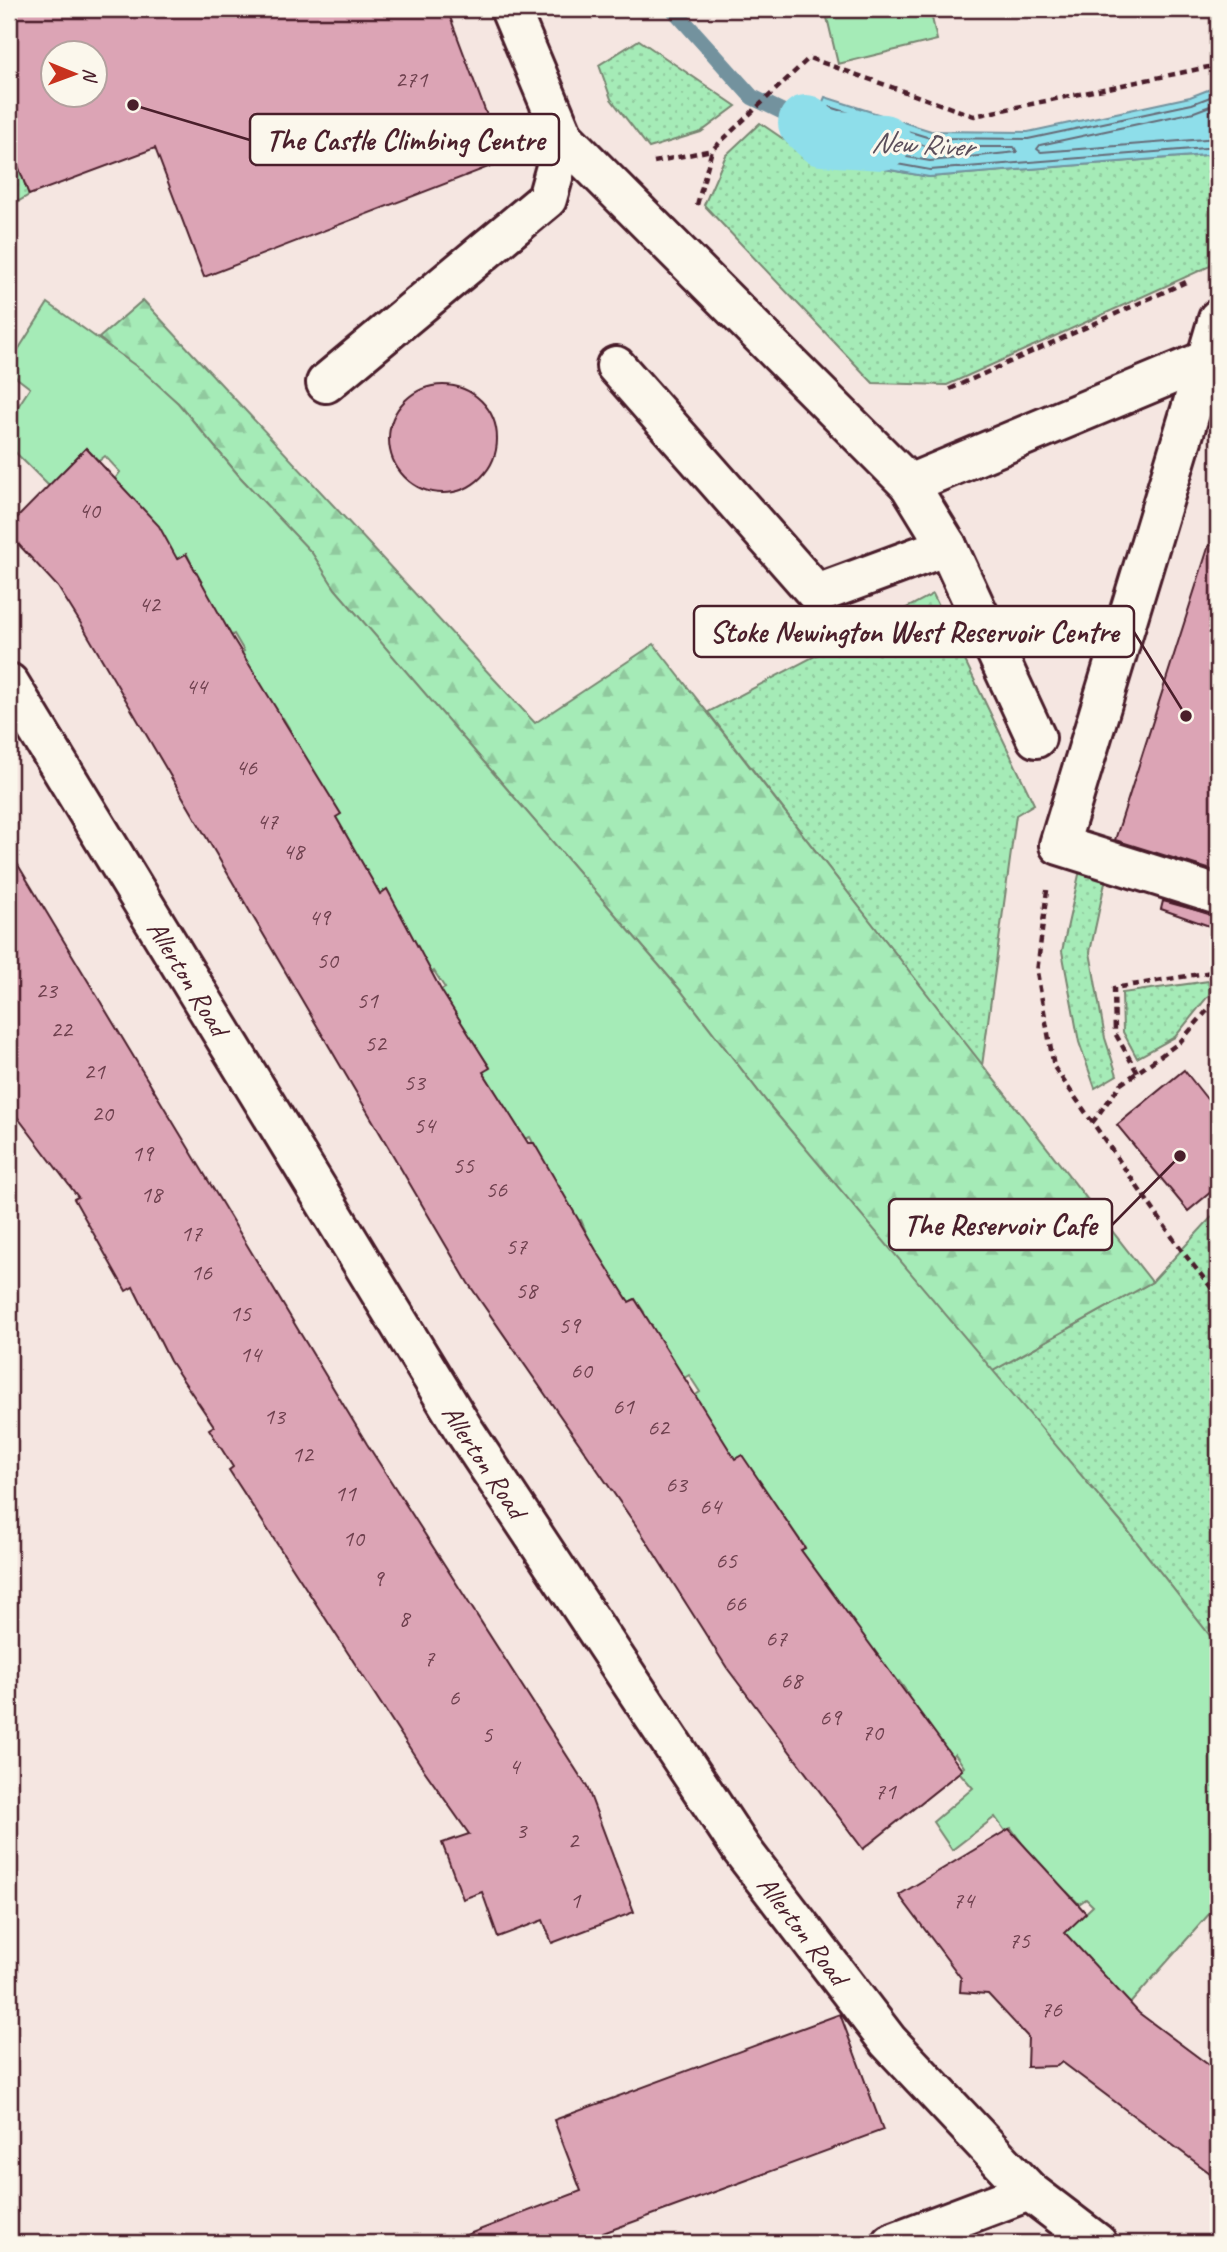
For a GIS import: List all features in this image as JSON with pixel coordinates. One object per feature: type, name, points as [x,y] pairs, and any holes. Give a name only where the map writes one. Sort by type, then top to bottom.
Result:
[{"type":"street","points":[[510,9],[564,138],[909,484],[947,546],[1036,738]]},
{"type":"street","points":[[326,383],[547,199],[564,138]]},
{"type":"street","points":[[1218,320],[1059,845],[1218,895]]},
{"type":"street","points":[[909,484],[1206,360]]},
{"type":"street","points":[[616,366],[817,594],[947,546]]},
{"type":"street","name":"Allerton Road","points":[[9,683],[464,1430],[742,1850],[888,2041],[1029,2191],[1097,2243]]},
{"type":"street","points":[[891,2243],[1029,2191]]},
{"type":"path","points":[[696,209],[712,150],[809,58],[974,116],[1218,65]]},
{"type":"path","points":[[653,162],[712,150]]},
{"type":"path","points":[[950,389],[1195,277]]},
{"type":"path","points":[[1059,845],[1046,893],[1038,972],[1054,1067],[1182,1251],[1218,1296]]},
{"type":"path","points":[[1137,1072],[1115,1033],[1114,988],[1218,971]]},
{"type":"path","points":[[1092,1123],[1121,1084],[1180,1042],[1217,999],[1218,991]]},
{"type":"green space","points":[[825,9],[930,9],[937,40],[838,64]]},
{"type":"green space","points":[[639,40],[736,106],[701,132],[649,148],[611,99],[599,65]]},
{"type":"green space","points":[[760,123],[807,155],[929,177],[1218,154],[1218,258],[1208,267],[947,385],[873,383],[704,205],[726,155]]},
{"type":"green space","points":[[9,141],[29,195],[9,207]]},
{"type":"green space","points":[[143,300],[535,723],[654,644],[1152,1282],[991,1372],[769,1105],[681,991],[335,589],[312,553],[240,477],[178,403],[99,338]]},
{"type":"green space","points":[[48,303],[143,371],[178,403],[240,477],[312,553],[335,589],[681,991],[769,1105],[1124,1526],[1218,1646],[1218,1904],[1113,2023],[1046,1950],[1093,1906],[1086,1899],[1079,1904],[1067,1892],[1027,1930],[1015,1846],[1021,1842],[1011,1828],[1005,1831],[995,1817],[952,1850],[933,1822],[973,1788],[959,1772],[964,1767],[955,1754],[949,1758],[904,1700],[909,1695],[899,1681],[892,1685],[798,1553],[805,1547],[741,1456],[735,1459],[693,1397],[700,1392],[689,1375],[681,1380],[637,1317],[644,1312],[635,1299],[629,1302],[596,1256],[581,1220],[574,1222],[530,1137],[524,1139],[483,1072],[490,1067],[437,992],[445,988],[434,971],[430,975],[386,890],[380,894],[284,738],[292,733],[283,718],[274,722],[236,655],[244,651],[234,634],[226,638],[187,554],[177,559],[115,479],[120,472],[105,456],[99,461],[86,448],[49,486],[9,446],[9,420],[30,388],[9,372],[9,364]]},
{"type":"green space","points":[[933,594],[1034,804],[1016,815],[982,1066],[708,712]]},
{"type":"green space","points":[[1080,870],[1106,878],[1090,952],[1105,1038],[1117,1075],[1095,1088],[1079,1042],[1062,951]]},
{"type":"green space","points":[[1209,981],[1209,995],[1175,1037],[1137,1058],[1123,1032],[1122,993]]},
{"type":"green space","points":[[1218,1210],[1218,1646],[1124,1526],[991,1372],[1152,1282]]},
{"type":"water","points":[[1218,86],[1218,154],[929,177],[807,155],[803,147],[825,97],[931,131],[1028,132],[1190,97]]},
{"type":"building","points":[[9,9],[447,9],[504,161],[204,277],[155,148],[29,195],[9,141]]},
{"type":"building","points":[[443,385],[464,389],[481,401],[493,418],[497,439],[493,460],[481,477],[464,489],[443,493],[422,489],[405,477],[393,460],[389,439],[393,418],[405,401],[422,389]]},
{"type":"building","points":[[86,448],[159,526],[177,559],[186,554],[231,635],[341,814],[336,817],[380,894],[387,889],[441,990],[490,1068],[483,1072],[528,1143],[534,1143],[629,1302],[635,1299],[735,1459],[742,1455],[805,1548],[801,1550],[962,1770],[863,1849],[727,1668],[642,1534],[468,1283],[83,627],[58,587],[9,534],[9,526]]},
{"type":"building","points":[[1209,545],[1218,546],[1218,872],[1115,840]]},
{"type":"building","points":[[9,850],[367,1444],[587,1787],[634,1912],[552,1943],[543,1920],[498,1937],[482,1892],[463,1899],[442,1843],[469,1834],[424,1770],[229,1470],[233,1467],[209,1429],[214,1426],[170,1361],[133,1287],[126,1291],[74,1199],[78,1197],[9,1106]]},
{"type":"building","points":[[1163,901],[1218,916],[1218,929],[1161,909]]},
{"type":"building","points":[[1184,1070],[1218,1113],[1218,1186],[1188,1211],[1117,1125]]},
{"type":"building","points":[[1009,1829],[1086,1913],[1065,1933],[1139,2013],[1218,2072],[1218,2179],[1062,2062],[1057,2066],[1027,2067],[1028,2037],[988,1994],[960,1992],[961,1978],[899,1895]]},
{"type":"building","points":[[840,2014],[883,2130],[576,2243],[454,2243],[453,2240],[581,2191],[554,2120]]},
{"type":"waterway","name":"New River","points":[[673,9],[752,97],[806,123]]},
{"type":"waterway","name":"New River","points":[[806,123],[822,138],[883,142]]},
{"type":"place","name":"The Castle Climbing Centre","points":[[133,105]]},
{"type":"place","name":"Stoke Newington West Reservoir Centre","points":[[1186,716]]},
{"type":"place","name":"The Reservoir Cafe","points":[[1180,1156]]}]
